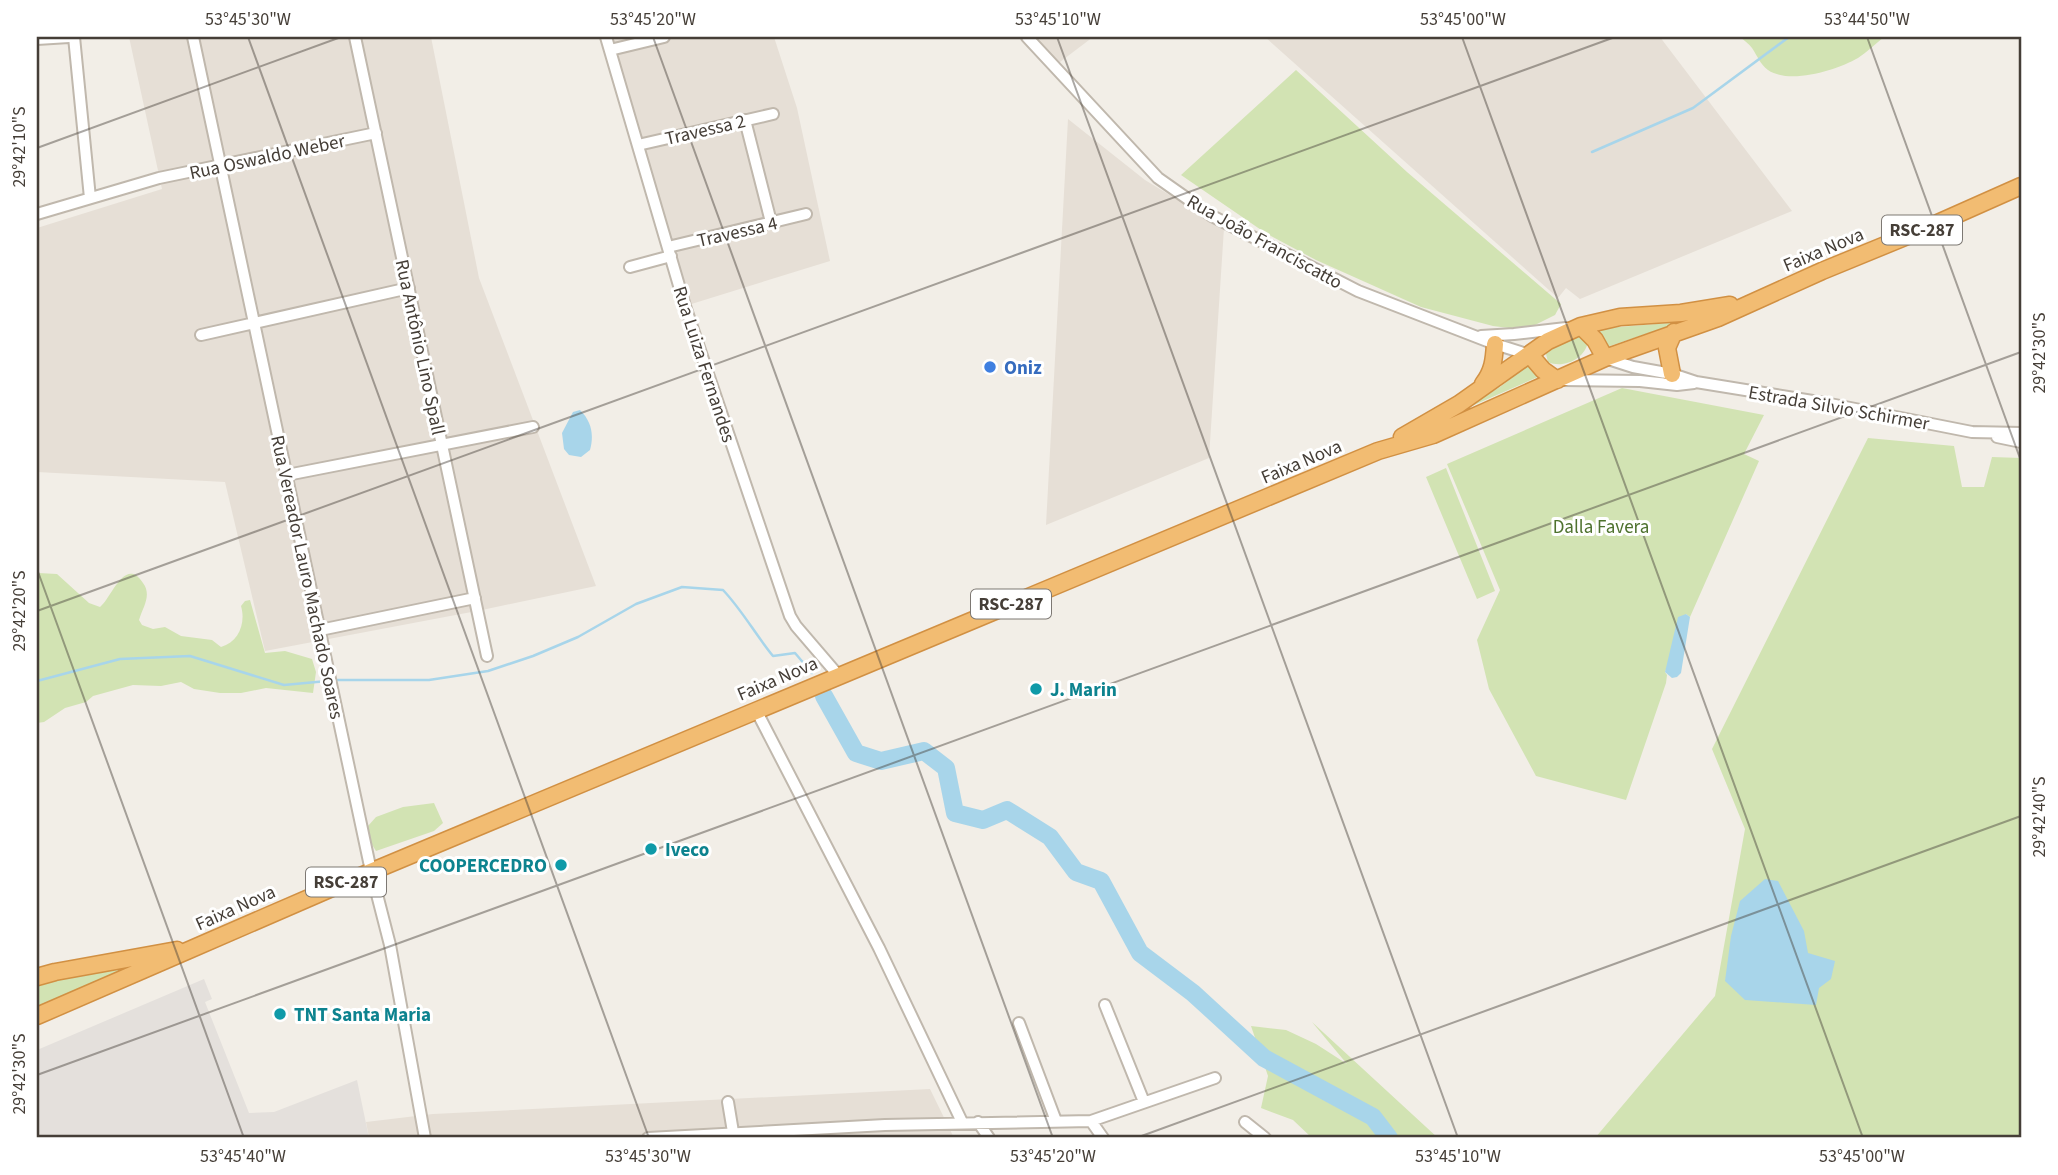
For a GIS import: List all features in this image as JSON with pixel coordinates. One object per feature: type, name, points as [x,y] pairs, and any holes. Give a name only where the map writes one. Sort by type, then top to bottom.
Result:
[{"type":"highway","name":"Faixa Nova","points":[[37,1016],[371,871],[838,675],[1378,451],[1433,435],[1605,358],[1718,317],[2021,186]]},
{"type":"highway","name":"Faixa Nova","points":[[1378,451],[1459,404],[1548,341],[1581,326],[1620,317],[1681,313],[1756,300]]},
{"type":"highway","points":[[1581,326],[1595,340],[1605,358]]},
{"type":"highway","points":[[1672,374],[1667,348],[1674,332]]},
{"type":"highway","points":[[1478,390],[1491,374],[1495,344]]},
{"type":"highway","points":[[1530,355],[1557,380]]},
{"type":"highway","name":"Faixa Nova","points":[[37,977],[194,948]]},
{"type":"street","points":[[37,39],[69,37]]},
{"type":"street","points":[[74,37],[89,198]]},
{"type":"street","name":"Rua Vereador Lauro Machado Soares","points":[[193,37],[371,871],[390,944],[425,1138]]},
{"type":"street","name":"Rua Antônio Lino Spall","points":[[355,37],[487,656]]},
{"type":"street","name":"Rua Luiza Fernandes","points":[[606,37],[690,319],[790,616],[838,675]]},
{"type":"street","points":[[610,50],[664,37]]},
{"type":"street","name":"Rua João Franciscatto","points":[[1027,37],[1152,172],[1182,196],[1234,227],[1358,291],[1530,355]]},
{"type":"street","name":"Travessa 2","points":[[638,145],[772,114]]},
{"type":"street","points":[[745,120],[771,222]]},
{"type":"street","name":"Rua Oswaldo Weber","points":[[37,214],[159,178],[376,133]]},
{"type":"street","name":"Travessa 4","points":[[630,267],[669,252],[806,214]]},
{"type":"street","points":[[201,335],[409,288]]},
{"type":"street","name":"Rua João Franciscatto","points":[[1478,336],[1581,326]]},
{"type":"street","name":"Estrada Silvio Schirmer","points":[[1605,358],[1696,382],[2021,442]]},
{"type":"street","name":"Estrada Silvio Schirmer","points":[[1557,380],[1640,381],[1677,385],[1696,382]]},
{"type":"street","points":[[286,475],[533,427]]},
{"type":"street","name":"Estrada Silvio Schirmer","points":[[1981,433],[2021,433]]},
{"type":"street","points":[[320,630],[475,598]]},
{"type":"street","points":[[756,710],[879,948],[962,1122]]},
{"type":"street","points":[[1105,1005],[1144,1102]]},
{"type":"street","points":[[1019,1023],[1056,1121]]},
{"type":"street","points":[[648,1138],[815,1134],[885,1125],[962,1122],[1091,1121],[1215,1078]]},
{"type":"street","points":[[728,1102],[734,1136]]},
{"type":"street","points":[[1091,1121],[1103,1138]]},
{"type":"street","points":[[978,1122],[989,1138]]},
{"type":"street","points":[[1245,1122],[1265,1138]]},
{"type":"street","points":[[885,1125],[887,1138]]},
{"type":"shaded area","points":[[129,37],[431,37],[479,278],[596,586],[265,651],[225,482],[37,472],[37,228],[162,189]]},
{"type":"shaded area","points":[[606,37],[774,37],[797,108],[830,261],[685,306]]},
{"type":"shaded area","points":[[1032,37],[1093,37],[1056,65]]},
{"type":"shaded area","points":[[1265,37],[1660,37],[1792,211],[1580,299],[1566,288],[1558,298]]},
{"type":"shaded area","points":[[1068,119],[1145,180],[1224,228],[1209,458],[1046,525]]},
{"type":"shaded area","points":[[204,979],[212,999],[205,1002],[249,1113],[274,1112],[357,1080],[369,1138],[37,1138],[37,1050]]},
{"type":"shaded area","points":[[930,1089],[954,1138],[369,1138],[366,1122],[433,1114]]},
{"type":"green space","points":[[1740,37],[1884,37],[1858,58],[1838,67],[1813,74],[1788,76],[1768,70]]},
{"type":"green space","points":[[1296,70],[1407,172],[1561,304],[1555,315],[1525,330],[1493,326],[1421,307],[1316,260],[1267,234],[1181,175]]},
{"type":"green space","points":[[1681,322],[1607,347],[1594,329]]},
{"type":"green space","points":[[1578,335],[1588,341],[1583,353],[1567,363],[1548,362],[1546,354],[1549,347]]},
{"type":"green space","points":[[1530,364],[1540,376],[1458,412],[1500,387]]},
{"type":"green space","name":"Dalla Favera","points":[[1622,388],[1764,415],[1744,454],[1759,461],[1690,617],[1686,614],[1665,672],[1666,683],[1626,800],[1536,776],[1489,689],[1477,640],[1500,590],[1447,464]]},
{"type":"green space","points":[[1868,438],[1954,446],[1962,487],[1984,487],[1992,457],[2021,458],[2021,1138],[1595,1138],[1715,996],[1745,829],[1712,749]]},
{"type":"green space","points":[[1446,468],[1495,591],[1477,599],[1426,477]]},
{"type":"green space","points":[[38,573],[57,574],[89,603],[100,607],[124,576],[136,576],[147,592],[139,620],[142,625],[153,629],[165,627],[181,636],[212,640],[221,647],[237,636],[243,619],[241,606],[250,600],[265,653],[285,651],[312,659],[316,672],[313,693],[266,688],[241,693],[220,693],[194,689],[181,682],[161,686],[133,685],[93,696],[86,702],[65,708],[44,722],[37,723]]},
{"type":"green space","points":[[434,803],[443,823],[434,831],[376,851],[371,843],[368,826],[376,817],[403,807]]},
{"type":"green space","points":[[160,956],[37,1007],[37,984]]},
{"type":"green space","points":[[1312,1022],[1438,1138],[1312,1138],[1293,1120],[1261,1108],[1268,1076],[1251,1026],[1286,1030],[1316,1044],[1347,1064]]},
{"type":"water","points":[[580,410],[587,419],[592,434],[590,450],[581,457],[569,455],[564,449],[562,433],[573,412]]},
{"type":"water","points":[[1686,614],[1690,617],[1681,673],[1672,678],[1665,672],[1678,617]]},
{"type":"water","points":[[1765,879],[1778,881],[1804,931],[1808,953],[1835,961],[1831,979],[1819,988],[1816,1005],[1745,1000],[1725,981],[1731,936],[1740,901]]},
{"type":"waterway","points":[[1592,152],[1693,108],[1789,37]]},
{"type":"waterway","points":[[334,680],[429,680],[488,671],[578,637],[636,604],[682,587],[723,590],[773,656],[795,653],[812,673]]},
{"type":"waterway","points":[[37,681],[120,659],[190,656],[284,685],[327,681]]},
{"type":"waterway","points":[[824,696],[856,753],[881,761],[924,751],[946,768],[955,813],[983,820],[1007,810],[1050,837],[1076,872],[1101,881],[1140,953],[1193,993],[1264,1058],[1373,1117],[1389,1138]]},
{"type":"place","name":"Oniz","points":[[990,367]]},
{"type":"place","name":"J. Marin","points":[[1036,689]]},
{"type":"place","name":"Iveco","points":[[651,849]]},
{"type":"place","name":"COOPERCEDRO","points":[[561,865]]},
{"type":"place","name":"TNT Santa Maria","points":[[280,1014]]}]
